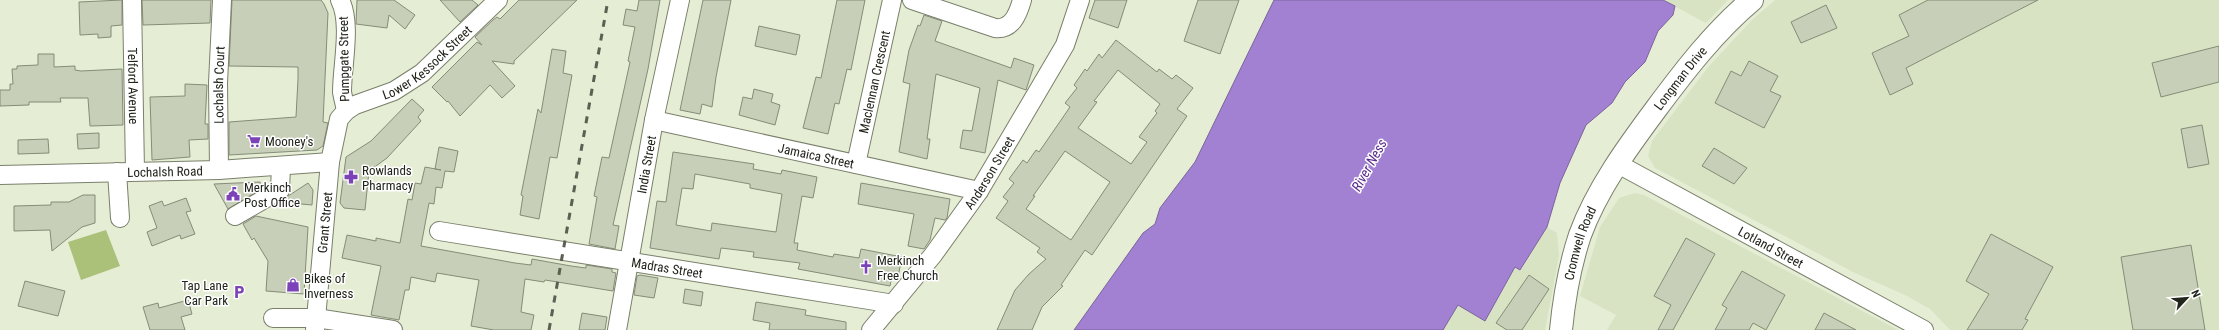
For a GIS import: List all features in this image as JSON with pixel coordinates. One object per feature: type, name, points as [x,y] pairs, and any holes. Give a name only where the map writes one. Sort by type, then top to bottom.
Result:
[{"type":"street","name":"Telford Avenue","points":[[120,218],[126,172],[132,0]]},
{"type":"street","name":"Lochalsh Court","points":[[218,170],[218,83],[222,0]]},
{"type":"street","name":"Pumpgate Street","points":[[330,162],[339,119],[346,110],[342,94],[345,28],[343,5],[340,0]]},
{"type":"street","name":"Lower Kessock Street","points":[[346,110],[394,90],[422,72],[498,0]]},
{"type":"street","name":"India Street","points":[[617,330],[654,120],[680,0]]},
{"type":"street","name":"Maclennan Crescent","points":[[856,164],[892,0]]},
{"type":"street","points":[[912,0],[995,28],[1003,29],[1008,27],[1019,12],[1022,0]]},
{"type":"street","name":"Anderson Street","points":[[871,330],[894,304],[947,237],[979,191],[1065,45],[1080,0]]},
{"type":"street","name":"Longman Drive","points":[[1618,164],[1639,132],[1691,63],[1752,0]]},
{"type":"street","name":"Jamaica Street","points":[[654,120],[979,191]]},
{"type":"street","name":"Lochalsh Road","points":[[0,175],[218,170],[330,162]]},
{"type":"street","name":"Grant Street","points":[[315,324],[330,162]]},
{"type":"street","name":"Cromwell Road","points":[[1561,330],[1565,298],[1580,236],[1597,197],[1618,164]]},
{"type":"street","name":"Lotland Street","points":[[1618,164],[1924,330]]},
{"type":"street","points":[[235,216],[280,190],[281,166]]},
{"type":"street","name":"Madras Street","points":[[439,232],[894,304]]},
{"type":"street","points":[[273,318],[315,324],[393,330]]},
{"type":"shaded area","points":[[1663,0],[1728,0],[1706,23]]},
{"type":"shaded area","points":[[1775,0],[2219,0],[2219,330],[1950,330],[1930,309],[1905,295],[1855,273],[1655,168],[1648,156],[1652,141],[1709,66],[1752,20]]},
{"type":"shaded area","points":[[1635,193],[1644,195],[1898,330],[1607,330],[1616,315],[1580,296],[1600,227],[1619,198]]},
{"type":"shaded area","points":[[1547,227],[1557,233],[1559,256],[1545,330],[1443,330],[1458,305],[1485,321],[1516,267],[1521,270]]},
{"type":"green space","points":[[106,230],[120,266],[81,280],[68,242]]},
{"type":"water","name":"River Ness","points":[[1274,0],[1663,0],[1675,6],[1673,15],[1658,31],[1645,62],[1625,82],[1612,103],[1586,125],[1560,183],[1547,227],[1520,270],[1515,267],[1485,321],[1458,305],[1443,330],[1074,330],[1143,233],[1155,224],[1160,208],[1195,162]]},
{"type":"building","points":[[122,0],[122,25],[111,26],[111,37],[98,38],[98,34],[80,35],[79,2]]},
{"type":"building","points":[[142,0],[211,0],[210,23],[143,25]]},
{"type":"building","points":[[232,0],[321,0],[324,4],[328,13],[323,122],[328,123],[323,146],[317,150],[229,155],[229,122],[296,117],[298,79],[298,67],[229,66]]},
{"type":"building","points":[[357,0],[394,0],[415,15],[405,29],[389,15],[387,28],[356,24]]},
{"type":"building","points":[[440,0],[472,0],[478,5],[460,22]]},
{"type":"building","points":[[519,0],[577,0],[514,61],[514,64],[492,61],[515,86],[502,98],[490,85],[460,116],[448,101],[447,102],[432,87],[477,42],[482,45],[475,37],[497,17],[500,19]]},
{"type":"building","points":[[639,0],[660,0],[648,69],[613,225],[619,226],[615,249],[589,244],[597,197],[594,196],[602,157],[609,158],[630,62],[628,61],[635,27],[623,25],[626,9],[637,11]]},
{"type":"building","points":[[703,0],[731,0],[716,77],[712,107],[702,104],[700,114],[680,110]]},
{"type":"building","points":[[837,0],[865,0],[851,70],[847,69],[839,104],[835,103],[828,134],[803,128],[816,77],[821,78]]},
{"type":"building","points":[[1095,0],[1127,0],[1118,28],[1089,18]]},
{"type":"building","points":[[1198,0],[1239,0],[1220,54],[1184,41]]},
{"type":"building","points":[[1928,0],[2038,0],[1906,68],[1913,84],[1890,95],[1872,53],[1909,36],[1899,15]]},
{"type":"building","points":[[1826,5],[1837,28],[1801,43],[1791,22]]},
{"type":"building","points":[[924,15],[942,21],[935,41],[1011,68],[1014,58],[1034,65],[1026,90],[998,80],[985,153],[960,148],[963,130],[972,131],[980,88],[936,74],[927,139],[930,139],[927,159],[899,152],[910,84],[903,82],[909,50],[918,25],[920,26]]},
{"type":"building","points":[[759,26],[800,35],[796,55],[755,46]]},
{"type":"building","points":[[1116,40],[1157,72],[1159,69],[1172,79],[1176,75],[1193,88],[1177,109],[1187,116],[1092,255],[1085,250],[1061,285],[1063,286],[1042,307],[1032,330],[997,330],[1015,290],[1029,274],[1046,259],[1037,252],[1040,248],[996,218],[1008,201],[1003,197],[1014,183],[1009,179],[1023,160],[1027,163],[1036,150],[1039,152],[1070,107],[1065,103],[1077,88],[1074,85],[1085,69],[1087,71],[1099,54],[1102,58]],"holes":[[[1118,70],[1160,104],[1155,111],[1157,113],[1139,137],[1147,142],[1131,164],[1078,128],[1097,102],[1094,101]],[[1065,151],[1110,182],[1071,240],[1026,209],[1035,196],[1033,196]]]},
{"type":"building","points":[[2219,46],[2219,82],[2161,97],[2152,63]]},
{"type":"building","points":[[552,49],[566,51],[563,73],[572,75],[557,158],[550,157],[539,219],[520,215],[523,196],[521,195],[538,109],[541,113]]},
{"type":"building","points":[[38,54],[54,54],[54,67],[75,66],[75,70],[81,71],[122,69],[123,125],[90,126],[88,98],[60,98],[61,102],[29,102],[29,105],[0,106],[0,90],[10,90],[10,84],[13,84],[12,69],[17,69],[17,66],[38,65]]},
{"type":"building","points":[[1749,61],[1778,76],[1770,91],[1781,96],[1764,128],[1715,103],[1731,71],[1741,76]]},
{"type":"building","points":[[185,84],[207,85],[205,124],[208,124],[208,139],[189,140],[190,157],[152,160],[150,97],[185,96]]},
{"type":"building","points":[[754,89],[773,94],[771,102],[780,105],[775,125],[739,115],[743,97],[752,99]]},
{"type":"building","points":[[412,99],[424,110],[418,117],[421,121],[387,158],[369,171],[365,210],[344,208],[340,203],[346,157],[371,141]]},
{"type":"building","points":[[2202,125],[2209,164],[2188,168],[2181,129]]},
{"type":"building","points":[[99,133],[99,148],[78,149],[77,134]]},
{"type":"building","points":[[48,139],[49,153],[18,154],[18,140]]},
{"type":"building","points":[[439,147],[458,151],[454,172],[445,171],[442,188],[436,187],[434,204],[429,203],[421,246],[531,265],[532,259],[586,268],[586,265],[612,269],[612,272],[616,273],[613,291],[545,280],[544,282],[525,279],[521,312],[534,315],[531,330],[494,330],[471,326],[479,280],[437,273],[435,282],[411,277],[409,290],[405,290],[399,320],[371,315],[381,266],[342,258],[347,235],[376,241],[376,238],[400,243],[408,199],[412,200],[415,183],[421,184],[425,167],[435,169]]},
{"type":"building","points":[[1714,148],[1747,168],[1734,184],[1702,166]]},
{"type":"building","points":[[673,152],[754,164],[753,169],[781,174],[782,170],[817,177],[813,198],[802,196],[794,243],[798,243],[797,250],[833,257],[834,254],[859,258],[861,249],[902,257],[898,277],[892,276],[890,286],[798,269],[800,263],[753,257],[754,252],[721,248],[719,259],[650,248],[657,201],[666,202]],"holes":[[[695,174],[750,184],[750,188],[782,194],[776,232],[712,223],[711,231],[676,225],[682,188],[693,189]]]},
{"type":"building","points":[[260,182],[263,188],[228,209],[214,184]]},
{"type":"building","points":[[308,183],[313,190],[312,205],[279,202]]},
{"type":"building","points":[[861,183],[950,199],[947,218],[945,220],[935,218],[930,240],[924,249],[908,246],[914,214],[858,204]]},
{"type":"building","points":[[83,195],[95,195],[95,223],[82,227],[52,251],[50,230],[14,231],[14,206],[51,205],[51,202],[69,202]]},
{"type":"building","points":[[186,198],[191,211],[186,212],[195,234],[181,239],[180,235],[152,246],[147,232],[157,228],[149,206],[162,201],[164,206]]},
{"type":"building","points":[[256,216],[308,227],[304,294],[266,291],[268,261],[254,238],[252,240],[243,224]]},
{"type":"building","points":[[1991,234],[2053,267],[2025,319],[2028,320],[2022,330],[1967,330],[1989,294],[1966,281]]},
{"type":"building","points":[[1686,238],[1715,254],[1673,330],[1658,330],[1671,305],[1654,296]]},
{"type":"building","points":[[2191,245],[2205,330],[2133,330],[2121,257]]},
{"type":"building","points":[[1742,271],[1785,295],[1766,330],[1753,323],[1749,330],[1715,330],[1727,308],[1722,305]]},
{"type":"building","points":[[640,275],[658,278],[654,298],[634,295],[637,276]]},
{"type":"building","points":[[1529,275],[1549,289],[1522,330],[1507,330],[1496,323]]},
{"type":"building","points":[[25,281],[65,291],[58,316],[18,306]]},
{"type":"building","points":[[685,289],[703,292],[701,306],[683,303]]},
{"type":"building","points":[[188,300],[192,314],[181,317],[185,330],[150,330],[143,307],[158,303],[159,308]]},
{"type":"building","points":[[756,302],[806,310],[805,315],[846,322],[846,330],[769,330],[770,323],[753,320]]},
{"type":"building","points":[[582,313],[607,317],[605,330],[579,330]]},
{"type":"building","points":[[1824,313],[1856,330],[1815,330]]},
{"type":"railway","points":[[549,330],[608,0]]},
{"type":"place","name":"Mooney's","points":[[254,141]]},
{"type":"place","name":"Rowlands Pharmacy","points":[[351,177]]},
{"type":"place","name":"Merkinch Post Office","points":[[233,194]]},
{"type":"place","name":"Merkinch Free Church","points":[[866,267]]},
{"type":"place","name":"Bikes of Inverness","points":[[293,285]]},
{"type":"place","name":"Tap Lane Car Park","points":[[239,292]]}]
